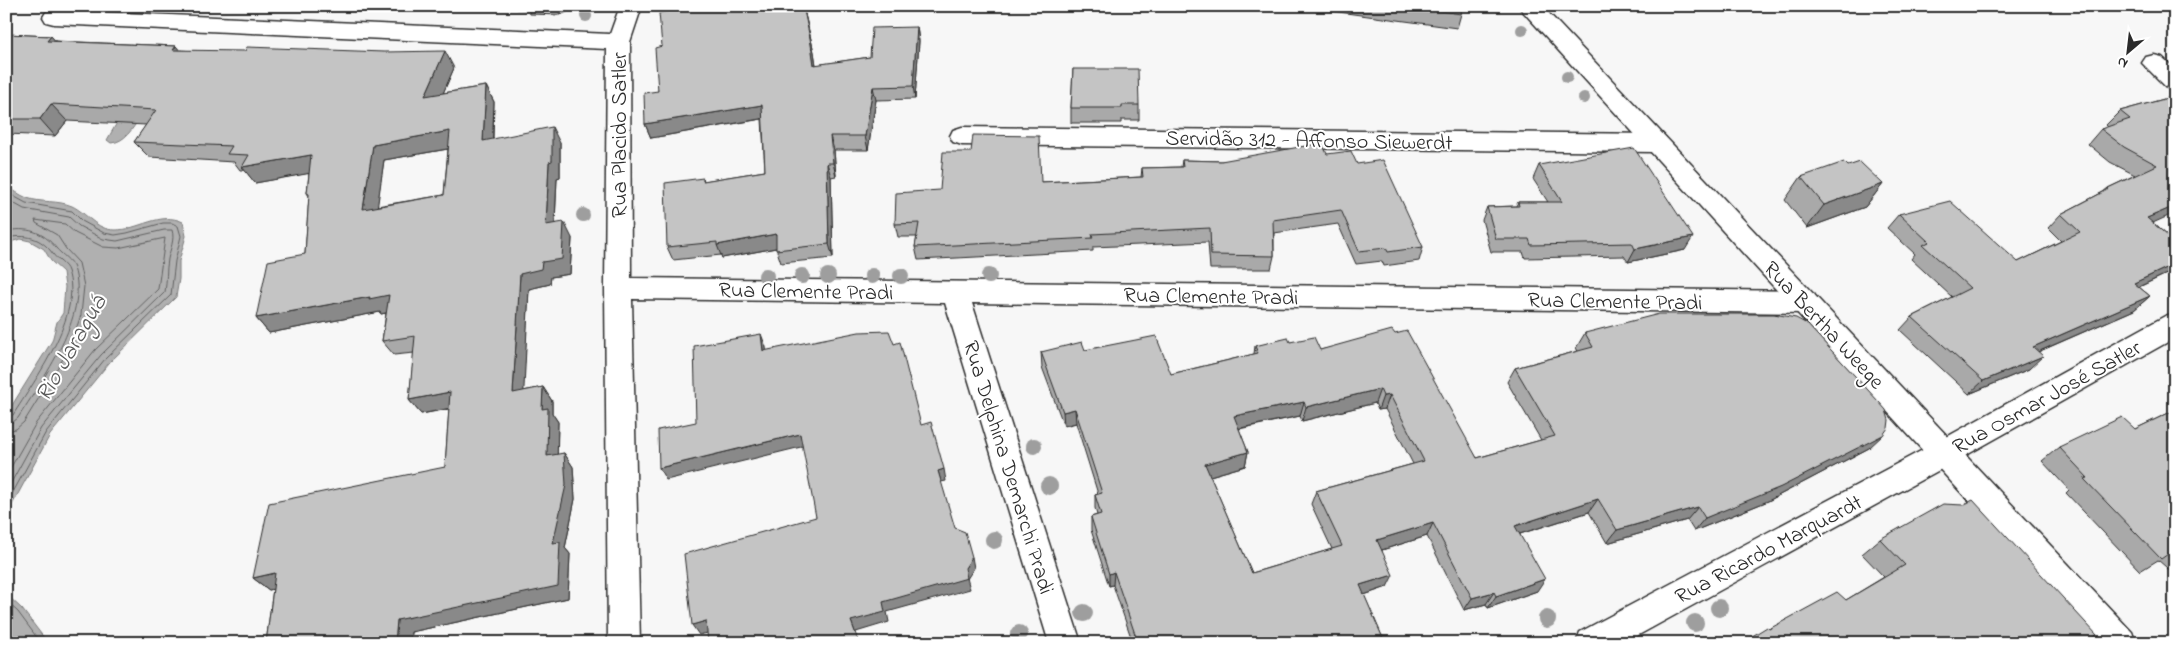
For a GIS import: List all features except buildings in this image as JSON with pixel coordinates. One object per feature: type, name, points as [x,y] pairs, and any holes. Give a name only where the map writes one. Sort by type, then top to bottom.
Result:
[{"type":"street","points":[[619,42],[631,6]]},
{"type":"street","name":"Rua Bertha Weege","points":[[1529,6],[2120,643]]},
{"type":"street","name":"Rua Placido Satler","points":[[54,17],[619,42],[618,288],[624,643]]},
{"type":"street","points":[[2154,63],[2175,82]]},
{"type":"street","name":"Servidão 312 - Affonso Siewerdt","points":[[962,136],[1656,142]]},
{"type":"street","name":"Rua Clemente Pradi","points":[[618,288],[1804,302]]},
{"type":"street","name":"Rua Delphina Demarchi Pradi","points":[[955,292],[1065,643]]},
{"type":"street","name":"Rua Osmar José Satler","points":[[1944,453],[2175,324]]},
{"type":"street","name":"Rua Ricardo Marquardt","points":[[1592,643],[1944,453]]},
{"type":"water","points":[[140,118],[128,134],[120,140],[111,143],[107,140],[118,121]]},
{"type":"water","name":"Rio Jaraguá","points":[[6,186],[27,198],[72,206],[97,224],[108,229],[124,229],[158,220],[174,219],[183,222],[186,236],[179,261],[176,297],[109,363],[50,435],[6,516],[6,415],[52,341],[57,322],[63,313],[65,287],[63,272],[51,261],[44,249],[30,241],[21,239],[6,243]]},
{"type":"water","points":[[6,594],[22,609],[48,643],[6,643]]}]
